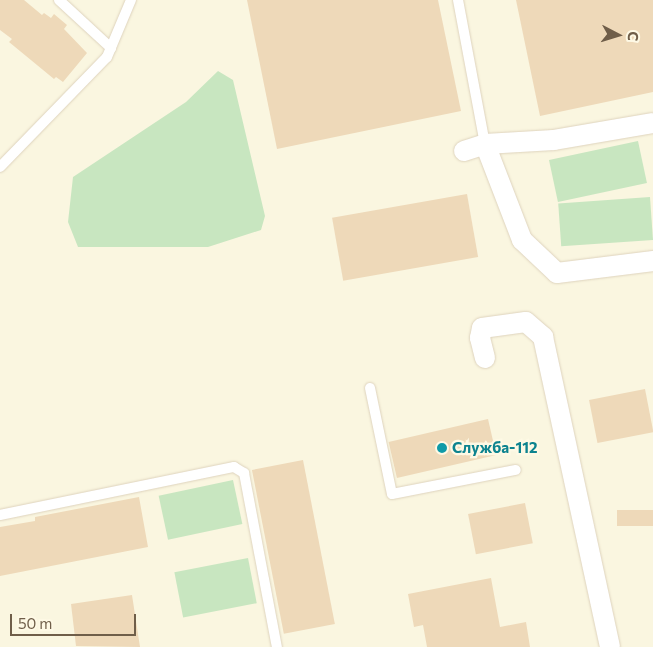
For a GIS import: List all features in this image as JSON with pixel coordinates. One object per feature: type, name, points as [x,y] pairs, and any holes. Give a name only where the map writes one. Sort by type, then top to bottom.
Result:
[{"type":"street","points":[[464,151],[485,144],[554,140],[653,122]]},
{"type":"street","points":[[485,144],[522,240],[557,273],[653,261]]},
{"type":"street","points":[[485,358],[480,338],[482,328],[526,322],[543,337],[610,647]]},
{"type":"lane","points":[[59,0],[111,48]]},
{"type":"lane","points":[[0,167],[107,57],[131,0]]},
{"type":"lane","points":[[458,0],[485,144]]},
{"type":"lane","points":[[370,388],[392,494],[516,470]]},
{"type":"lane","points":[[0,515],[234,467],[244,473],[277,647]]},
{"type":"green space","points":[[218,71],[233,80],[265,216],[261,230],[208,247],[78,247],[68,222],[73,177],[186,102]]},
{"type":"green space","points":[[638,141],[647,183],[558,202],[549,160]]},
{"type":"green space","points":[[650,197],[653,240],[561,246],[558,203]]},
{"type":"green space","points":[[233,480],[242,524],[168,540],[159,496]]},
{"type":"green space","points":[[248,558],[257,603],[183,617],[174,572]]},
{"type":"building","points":[[0,0],[24,0],[42,15],[44,13],[51,18],[54,14],[67,25],[64,29],[87,53],[63,82],[56,77],[54,79],[9,42],[12,39],[0,30]]},
{"type":"building","points":[[247,0],[438,0],[461,111],[277,149]]},
{"type":"building","points":[[516,0],[653,0],[653,92],[540,116]]},
{"type":"building","points":[[467,194],[478,257],[343,281],[332,218]]},
{"type":"building","points":[[645,389],[653,432],[597,443],[589,400]]},
{"type":"building","name":"Служба-112","points":[[488,419],[496,455],[397,478],[389,442]]},
{"type":"building","points":[[303,460],[335,624],[284,634],[252,470]]},
{"type":"building","points":[[139,497],[148,547],[0,576],[0,527],[35,521],[35,517]]},
{"type":"building","points":[[525,503],[533,543],[476,554],[468,514]]},
{"type":"building","points":[[617,510],[653,510],[653,526],[617,526]]},
{"type":"building","points":[[491,578],[500,627],[526,622],[530,647],[427,647],[423,625],[414,627],[408,594]]},
{"type":"building","points":[[132,595],[140,647],[76,646],[71,604]]},
{"type":"place","name":"Служба-112","points":[[442,448]]}]
